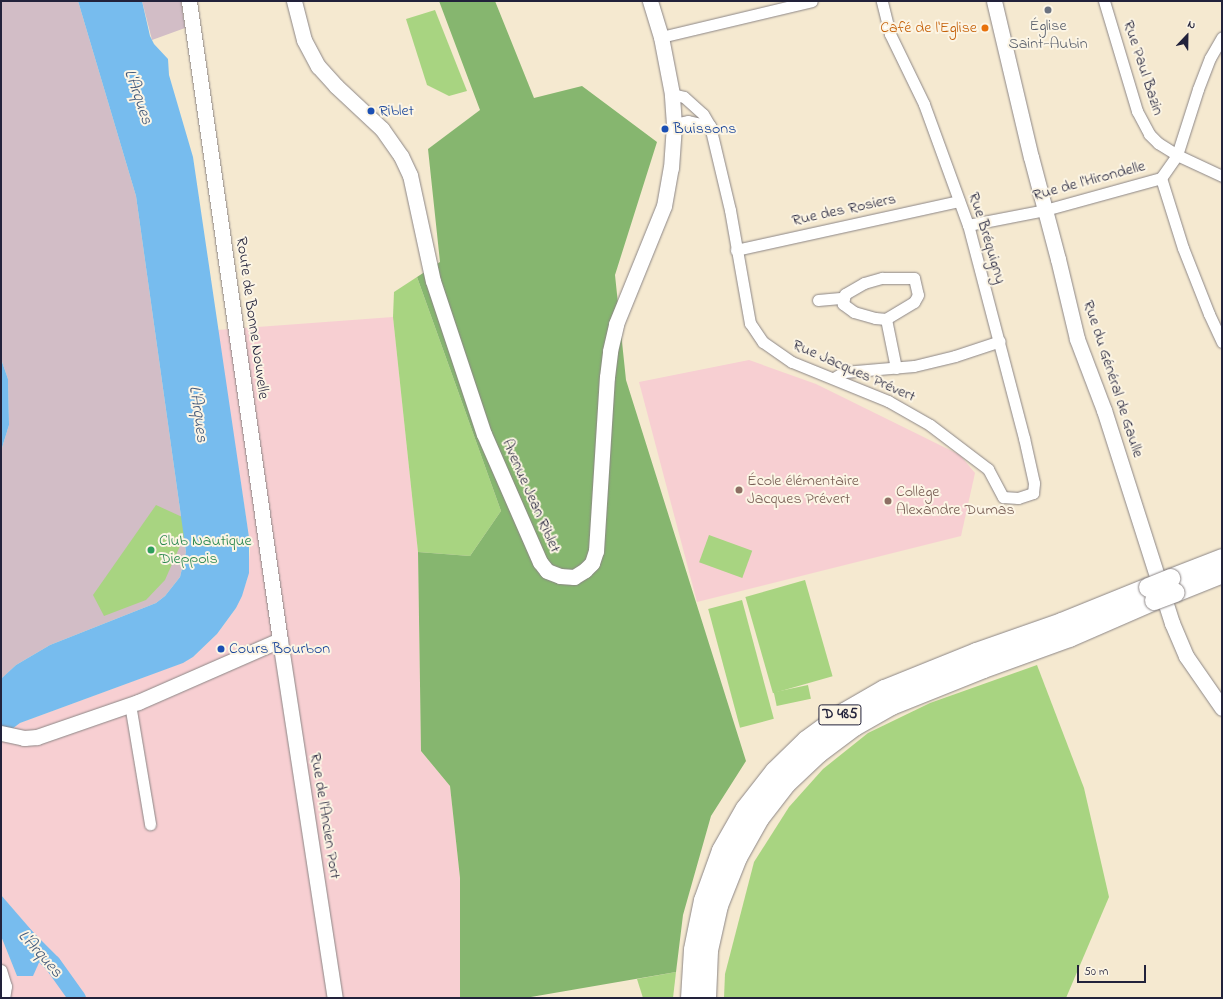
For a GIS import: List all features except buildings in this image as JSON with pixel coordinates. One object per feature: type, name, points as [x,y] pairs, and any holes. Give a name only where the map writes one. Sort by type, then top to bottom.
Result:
[{"type":"highway","name":"D 485","points":[[1173,585],[1222,558]]},
{"type":"highway","name":"D 485","points":[[690,998],[692,949],[703,900],[721,850],[745,808],[774,771],[806,740],[844,712],[884,689],[976,652],[1173,585],[1222,573]]},
{"type":"highway","name":"D 485","points":[[706,998],[708,950],[718,905],[737,857],[759,818],[786,783],[818,753],[854,726],[891,705],[983,668],[1070,637],[1151,593]]},
{"type":"street","name":"Route de Bonne Nouvelle","points":[[189,1],[280,640]]},
{"type":"street","name":"Avenue Jean Riblet","points":[[294,1],[304,40],[318,66],[336,86],[382,129],[401,156],[410,174],[433,282],[484,434],[540,562],[547,571],[560,576],[574,577],[585,570],[592,563],[596,551],[610,350],[616,324],[664,206],[671,168],[674,124],[672,94],[661,37],[650,1]]},
{"type":"street","points":[[661,37],[812,1]]},
{"type":"street","name":"Rue Bréquigny","points":[[882,1],[890,34],[924,104],[968,225],[1000,341],[1034,483],[1033,493]]},
{"type":"street","name":"Rue du Général de Gaulle","points":[[994,1],[1077,338],[1104,410],[1172,623],[1186,656],[1222,708]]},
{"type":"street","name":"Rue Paul Bazin","points":[[1104,1],[1137,111],[1149,134],[1158,144],[1177,155],[1222,176]]},
{"type":"street","name":"Rue de l'Hirondelle","points":[[968,225],[1045,210],[1161,178],[1177,155],[1200,82],[1210,58],[1222,37]]},
{"type":"street","name":"Rue Jacques Prévert","points":[[672,94],[684,97],[689,101],[703,114],[710,126],[730,210],[750,323],[763,342],[792,362],[834,378],[888,402],[930,425],[988,469],[1003,497],[1018,498],[1033,493]]},
{"type":"street","points":[[674,124],[688,121],[710,126]]},
{"type":"street","points":[[1161,178],[1183,248],[1209,314],[1222,342]]},
{"type":"street","name":"Rue des Rosiers","points":[[736,250],[959,201]]},
{"type":"street","points":[[882,278],[914,278],[918,296],[914,302],[886,318],[875,318],[854,312],[844,304],[843,298],[845,294],[864,283],[882,278]]},
{"type":"street","points":[[818,300],[843,298]]},
{"type":"street","points":[[886,318],[896,368]]},
{"type":"street","points":[[834,378],[844,372],[896,368],[954,356],[1000,341]]},
{"type":"street","points":[[2,733],[24,738],[37,737],[130,704],[280,640]]},
{"type":"street","name":"Rue de l'Ancien Port","points":[[280,640],[335,998]]},
{"type":"street","points":[[130,704],[150,824]]},
{"type":"street","points":[[1,970],[6,986],[4,998]]},
{"type":"shaded area","points":[[1,1],[78,1],[136,196],[186,552],[180,577],[165,596],[156,603],[50,645],[16,665],[1,679],[1,451],[9,425],[8,379],[1,359]]},
{"type":"shaded area","points":[[142,1],[181,1],[185,28],[152,40]]},
{"type":"shaded area","points":[[393,317],[418,552],[421,751],[450,786],[460,878],[460,998],[1,998],[1,936],[17,976],[45,947],[1,895],[1,737],[20,723],[182,663],[193,657],[217,634],[236,608],[247,580],[250,551],[249,537],[217,330]]},
{"type":"shaded area","name":"École élémentaire Jacques Prévert","points":[[749,360],[816,384],[960,455],[975,473],[961,536],[697,602],[639,382]]},
{"type":"green space","points":[[439,1],[495,1],[534,98],[582,86],[657,142],[615,275],[626,380],[746,761],[711,816],[683,915],[676,972],[525,998],[460,998],[460,878],[450,786],[421,751],[418,552],[470,556],[501,511],[417,277],[440,262],[428,149],[480,110]]},
{"type":"green space","points":[[435,10],[467,91],[449,96],[427,85],[406,19]]},
{"type":"green space","points":[[417,277],[501,511],[470,556],[418,552],[393,317],[394,292]]},
{"type":"green space","name":"Club Nautique Dieppois","points":[[156,505],[191,521],[165,580],[146,600],[104,616],[93,595]]},
{"type":"green space","points":[[709,535],[752,551],[742,578],[699,562]]},
{"type":"green space","points":[[805,580],[833,676],[773,693],[745,597]]},
{"type":"green space","points":[[742,600],[774,719],[740,728],[708,609]]},
{"type":"green space","points":[[1037,665],[1084,788],[1109,897],[1066,998],[724,998],[725,974],[754,862],[789,807],[823,769],[868,733],[930,703]]},
{"type":"green space","points":[[808,685],[811,699],[777,706],[774,692]]},
{"type":"green space","points":[[676,972],[673,998],[643,998],[637,979]]},
{"type":"water","points":[[78,1],[142,1],[150,36],[154,44],[168,59],[169,75],[193,157],[249,537],[249,573],[242,596],[236,608],[217,634],[193,657],[183,663],[20,723],[1,737],[1,679],[3,677],[16,665],[50,645],[156,603],[165,596],[180,577],[186,552],[136,196]]},
{"type":"water","points":[[1,359],[8,379],[9,425],[1,451]]},
{"type":"water","points":[[1,895],[46,947],[33,976],[17,976],[1,936]]},
{"type":"waterway","name":"L'Arques","points":[[1,912],[52,963],[77,998]]},
{"type":"place","name":"Église Saint-Aubin","points":[[1048,10]]},
{"type":"place","name":"Café de l'Eglise","points":[[985,28]]},
{"type":"place","name":"Riblet","points":[[371,111]]},
{"type":"place","name":"Buissons","points":[[665,129]]},
{"type":"place","name":"École élémentaire Jacques Prévert","points":[[739,490]]},
{"type":"place","name":"Collège Alexandre Dumas","points":[[888,501]]},
{"type":"place","name":"Club Nautique Dieppois","points":[[151,550]]},
{"type":"place","name":"Cours Bourbon","points":[[221,649]]}]
